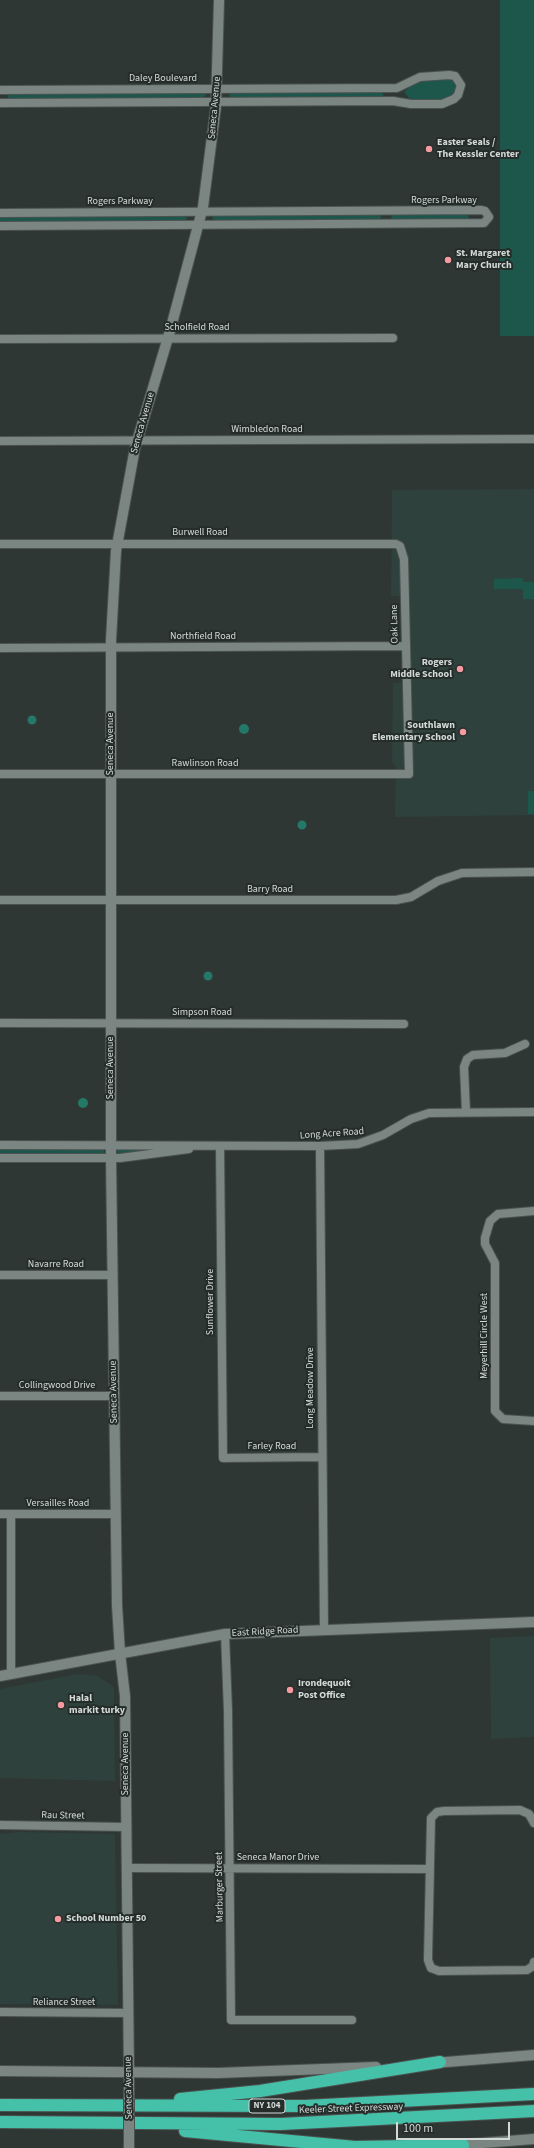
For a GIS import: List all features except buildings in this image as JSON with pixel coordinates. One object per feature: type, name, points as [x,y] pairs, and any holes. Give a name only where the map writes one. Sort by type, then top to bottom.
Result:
[{"type":"highway","points":[[69,2106],[230,2095],[440,2062]]},
{"type":"highway","name":"Keeler Street Expressway","points":[[0,2105],[305,2106],[534,2094]]},
{"type":"highway","name":"Keeler Street Expressway","points":[[0,2122],[311,2123],[534,2111]]},
{"type":"highway","points":[[72,2123],[355,2147],[463,2145]]},
{"type":"main road","name":"Seneca Avenue","points":[[130,2148],[125,1696],[118,1618],[114,1396],[111,1152],[111,648],[118,543],[136,440],[168,338],[202,212],[217,102],[219,0]]},
{"type":"main road","name":"East Ridge Road","points":[[0,1676],[225,1634],[534,1622]]},
{"type":"main road","points":[[0,2071],[129,2076],[274,2072],[534,2055]]},
{"type":"main road","points":[[425,2148],[534,2139]]},
{"type":"street","name":"Daley Boulevard","points":[[424,76],[455,76],[459,80],[460,85],[458,95],[454,99],[442,104],[411,104],[393,101],[2,103],[2,90],[394,88],[400,88],[416,78],[424,76]]},
{"type":"street","points":[[393,101],[394,88]]},
{"type":"street","name":"Rogers Parkway","points":[[0,213],[481,210],[485,211],[489,217],[484,223],[0,226]]},
{"type":"street","name":"Scholfield Road","points":[[0,339],[393,338]]},
{"type":"street","name":"Wimbledon Road","points":[[0,441],[534,439]]},
{"type":"street","name":"Burwell Road","points":[[0,544],[390,542],[400,546]]},
{"type":"street","name":"Oak Lane","points":[[400,546],[404,559],[409,774]]},
{"type":"street","name":"Northfield Road","points":[[0,648],[405,646]]},
{"type":"street","name":"Rawlinson Road","points":[[0,774],[409,774]]},
{"type":"street","name":"Barry Road","points":[[0,900],[396,900],[411,897],[438,881],[462,874],[534,872]]},
{"type":"street","name":"Simpson Road","points":[[0,1023],[404,1024]]},
{"type":"street","points":[[466,1112],[464,1067],[467,1059],[473,1055],[505,1054],[526,1044]]},
{"type":"street","name":"Long Acre Road","points":[[0,1145],[111,1152],[220,1146],[320,1146],[358,1144],[371,1141],[419,1116],[466,1112],[534,1112]]},
{"type":"street","name":"Long Acre Road","points":[[0,1158],[220,1146]]},
{"type":"street","name":"Sunflower Drive","points":[[220,1146],[222,1458]]},
{"type":"street","name":"Long Meadow Drive","points":[[320,1146],[324,1629]]},
{"type":"street","name":"Meyerhill Circle West","points":[[534,1211],[503,1212],[490,1221],[485,1238],[485,1244],[495,1264],[495,1411],[503,1419],[512,1421],[534,1421]]},
{"type":"street","name":"Navarre Road","points":[[0,1275],[113,1275]]},
{"type":"street","name":"Collingwood Drive","points":[[0,1396],[114,1396]]},
{"type":"street","name":"Farley Road","points":[[222,1458],[322,1457]]},
{"type":"street","name":"Versailles Road","points":[[0,1514],[116,1514]]},
{"type":"street","points":[[11,1514],[11,1674]]},
{"type":"street","name":"Marburger Street","points":[[225,1634],[228,1711],[231,2020],[352,2020]]},
{"type":"street","points":[[534,1823],[529,1814],[520,1810],[437,1812],[430,1821],[428,1960],[431,1968],[439,1971],[527,1970],[533,1966],[534,1962]]},
{"type":"street","name":"Rau Street","points":[[0,1825],[126,1827]]},
{"type":"street","name":"Seneca Manor Drive","points":[[127,1868],[429,1869]]},
{"type":"street","name":"Reliance Street","points":[[0,2012],[128,2013]]},
{"type":"shaded area","points":[[500,0],[534,0],[534,336],[500,336]]},
{"type":"shaded area","points":[[449,79],[456,83],[456,88],[452,95],[442,100],[410,99],[404,92],[417,81]]},
{"type":"shaded area","points":[[380,91],[384,95],[380,98],[232,98],[229,95],[232,93]]},
{"type":"shaded area","points":[[203,92],[206,95],[203,98],[10,99],[7,96],[8,94]]},
{"type":"shaded area","points":[[379,214],[381,217],[379,220],[215,221],[212,218],[214,215]]},
{"type":"shaded area","points":[[392,214],[466,214],[469,217],[468,219],[391,220]]},
{"type":"shaded area","points":[[185,215],[187,218],[185,221],[0,222],[0,216]]},
{"type":"shaded area","points":[[534,489],[534,815],[395,817],[396,767],[392,762],[393,683],[412,682],[409,596],[391,596],[392,490]]},
{"type":"shaded area","points":[[523,578],[523,582],[534,582],[534,599],[523,599],[523,589],[494,589],[494,579]]},
{"type":"shaded area","points":[[30,716],[34,716],[36,720],[34,724],[30,724],[28,722],[28,718]]},
{"type":"shaded area","points":[[244,724],[249,729],[244,734],[239,729]]},
{"type":"shaded area","points":[[528,791],[534,791],[534,814],[528,814]]},
{"type":"shaded area","points":[[302,820],[307,825],[302,830],[297,825]]},
{"type":"shaded area","points":[[208,971],[213,976],[208,981],[203,976]]},
{"type":"shaded area","points":[[83,1098],[88,1103],[83,1108],[78,1103]]},
{"type":"shaded area","points":[[0,1148],[102,1148],[105,1153],[0,1155]]},
{"type":"shaded area","points":[[119,1148],[146,1149],[146,1151],[119,1154],[117,1151]]},
{"type":"shaded area","points":[[534,1636],[534,1737],[491,1739],[490,1638]]},
{"type":"shaded area","points":[[77,1674],[98,1676],[114,1687],[115,1781],[0,1778],[0,1689]]},
{"type":"shaded area","name":"School Number 50","points":[[19,1832],[115,1834],[118,2005],[0,2004],[0,1834]]},
{"type":"place","name":"Easter Seals / The Kessler Center","points":[[429,149]]},
{"type":"place","name":"St. Margaret Mary Church","points":[[448,260]]},
{"type":"place","name":"Rogers Middle School","points":[[460,669]]},
{"type":"place","name":"Southlawn Elementary School","points":[[463,732]]},
{"type":"place","name":"Irondequoit Post Office","points":[[290,1690]]},
{"type":"place","name":"Halal markit turky","points":[[61,1705]]},
{"type":"place","name":"School Number 50","points":[[58,1919]]}]
